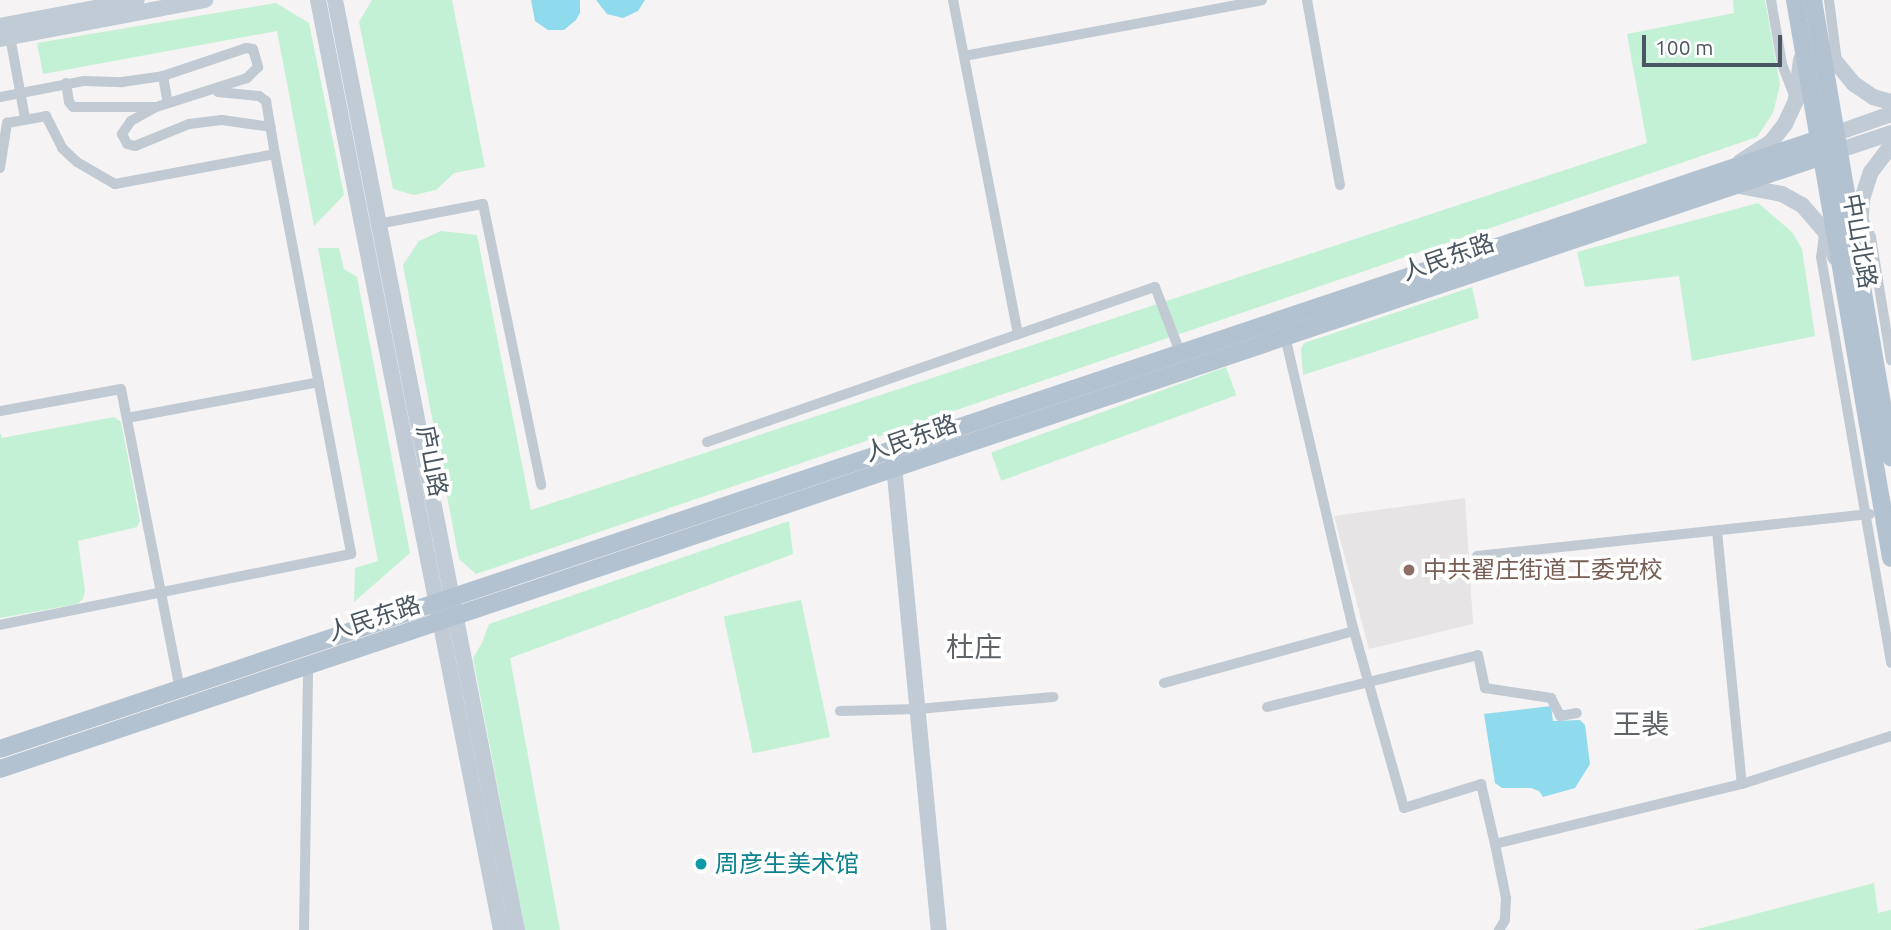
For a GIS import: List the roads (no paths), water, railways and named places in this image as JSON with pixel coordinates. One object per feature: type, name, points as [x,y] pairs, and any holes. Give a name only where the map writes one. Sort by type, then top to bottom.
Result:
[{"type":"main road","points":[[5,32],[137,0]]},
{"type":"main road","points":[[5,32],[205,0]]},
{"type":"main road","name":"庐山路","points":[[318,0],[370,225],[444,601],[517,930]]},
{"type":"main road","name":"庐山路","points":[[335,0],[370,225]]},
{"type":"main road","points":[[1795,0],[1811,44],[1838,64],[1854,84],[1873,97],[1891,102]]},
{"type":"main road","points":[[1813,0],[1811,44],[1796,100],[1785,124],[1771,142],[1732,177],[1782,194],[1802,205],[1825,232],[1849,270]]},
{"type":"main road","name":"中山北路","points":[[1811,44],[1849,270],[1891,457]]},
{"type":"main road","points":[[1827,145],[1891,114]]},
{"type":"main road","points":[[1827,145],[1891,133]]},
{"type":"main road","name":"人民东路","points":[[0,749],[1180,352],[1827,145]]},
{"type":"main road","points":[[1849,270],[1862,199],[1871,172],[1891,145]]},
{"type":"main road","name":"人民东路","points":[[0,769],[1286,338],[1732,177]]},
{"type":"main road","name":"中山北路","points":[[1849,270],[1875,514],[1891,558]]},
{"type":"main road","points":[[892,449],[897,469],[939,930]]},
{"type":"main road","name":"庐山路","points":[[448,620],[501,930]]},
{"type":"street","points":[[953,0],[1018,334]]},
{"type":"street","points":[[964,56],[1262,0]]},
{"type":"street","points":[[1307,0],[1340,185]]},
{"type":"street","points":[[1771,0],[1782,64],[1796,100]]},
{"type":"street","points":[[1829,0],[1838,64]]},
{"type":"street","points":[[5,32],[25,118]]},
{"type":"street","points":[[0,97],[66,83],[163,76],[253,48],[258,66],[239,88]]},
{"type":"street","points":[[163,76],[168,103]]},
{"type":"street","points":[[66,83],[73,107],[156,107]]},
{"type":"street","points":[[0,625],[351,554],[275,154],[271,127],[266,101],[239,88],[212,91],[156,107],[131,121],[122,134],[127,144],[135,146],[189,124],[222,120],[271,127]]},
{"type":"street","points":[[129,108],[131,121]]},
{"type":"street","points":[[0,168],[7,123],[46,116],[62,148],[77,162],[115,184],[275,154]]},
{"type":"street","points":[[370,225],[483,204],[541,485]]},
{"type":"street","points":[[1861,212],[1871,237],[1891,360]]},
{"type":"street","points":[[1825,232],[1821,257],[1875,514],[1891,663]]},
{"type":"street","points":[[707,442],[1155,287],[1180,352]]},
{"type":"street","points":[[1281,319],[1354,631],[1404,808],[1481,784],[1506,898],[1505,920],[1499,930]]},
{"type":"street","points":[[127,418],[319,382]]},
{"type":"street","points":[[0,411],[121,388],[180,689]]},
{"type":"street","points":[[1477,556],[1875,514]]},
{"type":"street","points":[[1717,531],[1742,784]]},
{"type":"street","points":[[1164,683],[1354,631]]},
{"type":"street","points":[[1267,707],[1478,655],[1485,688],[1551,698],[1560,716],[1577,713]]},
{"type":"street","points":[[304,930],[308,665]]},
{"type":"street","points":[[840,711],[918,709],[1053,697]]},
{"type":"street","points":[[1495,844],[1742,784],[1891,736]]},
{"type":"water","points":[[531,0],[580,0],[580,13],[564,30],[548,30],[535,21]]},
{"type":"water","points":[[596,0],[645,0],[638,11],[623,18],[607,14]]},
{"type":"water","points":[[1551,706],[1553,721],[1580,720],[1585,725],[1590,764],[1575,788],[1543,797],[1539,791],[1531,788],[1502,788],[1495,783],[1484,714]]},
{"type":"place","name":"中共翟庄街道工委党校","points":[[1409,570]]},
{"type":"place","name":"周彦生美术馆","points":[[701,864]]},
{"type":"district","name":"杜庄","points":[[974,647]]},
{"type":"district","name":"王裴","points":[[1641,724]]}]
